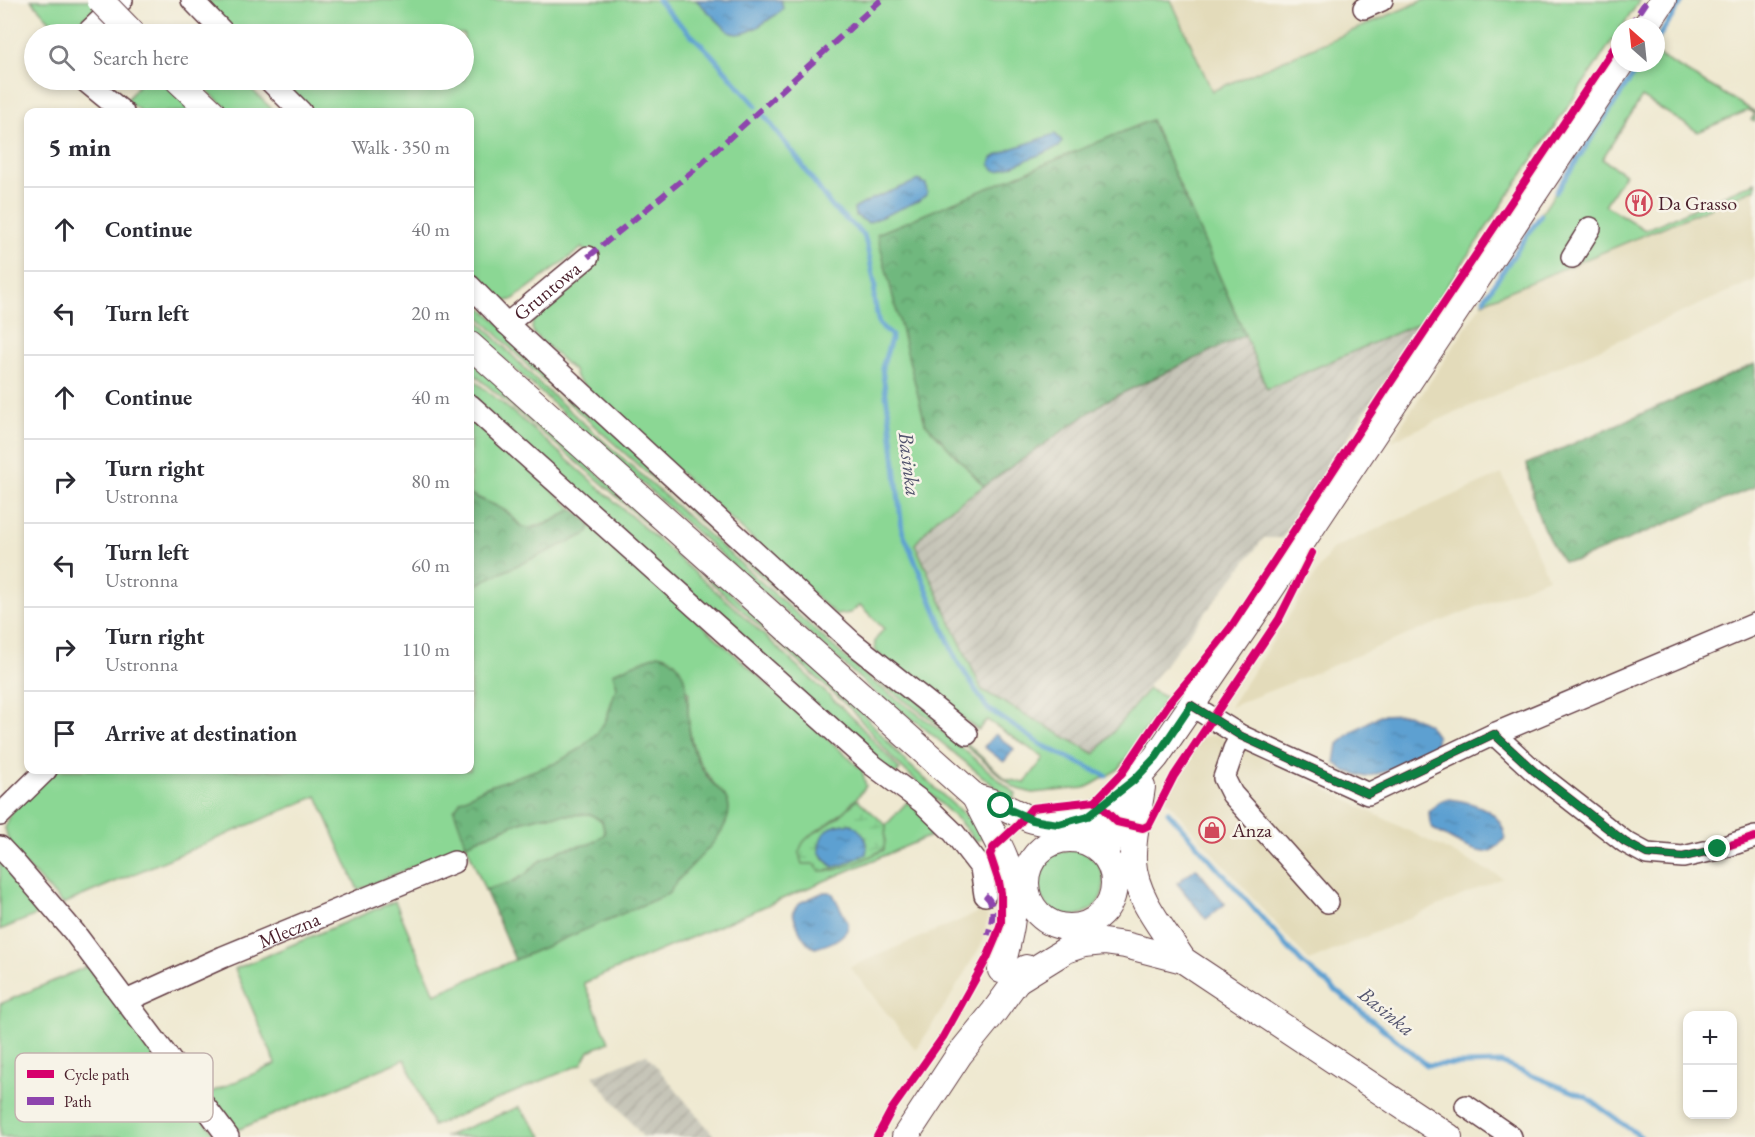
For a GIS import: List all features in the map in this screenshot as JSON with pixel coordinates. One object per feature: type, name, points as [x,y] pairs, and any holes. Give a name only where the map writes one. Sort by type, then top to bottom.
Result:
[{"type":"main road","points":[[100,0],[123,24]]},
{"type":"main road","points":[[1651,18],[1663,0]]},
{"type":"main road","points":[[1105,854],[1138,784],[1615,72]]},
{"type":"main road","points":[[189,90],[208,108]]},
{"type":"main road","points":[[474,349],[993,813],[1043,840],[1067,839],[1092,844],[1105,854],[1112,867],[1120,895],[1174,953]]},
{"type":"main road","points":[[993,813],[1059,824],[1088,816],[1138,784]]},
{"type":"main road","points":[[1115,881],[1114,893],[1102,914],[1082,926],[1060,926],[1046,920],[1035,910],[1028,898],[1026,884],[1027,870],[1039,851],[1047,844],[1085,834],[1138,784]]},
{"type":"main road","points":[[1138,784],[1133,863],[1137,881],[1174,953]]},
{"type":"main road","points":[[993,813],[1024,861],[1027,870]]},
{"type":"main road","points":[[993,813],[998,844],[1009,871],[1013,890],[1009,975]]},
{"type":"main road","points":[[1009,975],[1033,921],[1035,910]]},
{"type":"main road","points":[[1092,921],[1104,921],[1174,953],[1449,1137]]},
{"type":"main road","points":[[905,1137],[959,1054],[980,1004],[1060,926]]},
{"type":"main road","points":[[1009,975],[1084,944],[1104,942],[1174,953]]},
{"type":"street","points":[[97,24],[122,0]]},
{"type":"street","points":[[192,0],[215,24]]},
{"type":"street","points":[[96,90],[118,108]]},
{"type":"street","points":[[279,90],[297,108]]},
{"type":"street","points":[[1572,257],[1590,228]]},
{"type":"street","name":"Gruntowa","points":[[507,324],[588,256]]},
{"type":"street","points":[[474,290],[507,324],[853,643],[967,734]]},
{"type":"street","points":[[474,409],[871,764],[922,802],[954,832],[981,868],[985,895]]},
{"type":"street","points":[[1191,705],[1241,736],[1368,794],[1494,734],[1755,624]]},
{"type":"street","points":[[1494,734],[1534,771],[1625,842],[1647,854],[1683,857],[1755,837]]},
{"type":"street","points":[[1241,736],[1224,778],[1232,794],[1328,902]]},
{"type":"street","points":[[0,815],[42,774]]},
{"type":"street","points":[[0,847],[74,932],[165,1053]]},
{"type":"street","name":"Mleczna","points":[[126,1001],[224,957],[454,862]]},
{"type":"street","points":[[1466,1106],[1511,1137]]},
{"type":"street","points":[[213,1117],[228,1137]]},
{"type":"shaded area","points":[[1171,0],[1424,0],[1212,91]]},
{"type":"shaded area","points":[[1755,189],[1755,280],[1391,441],[1483,302]]},
{"type":"shaded area","points":[[1424,321],[1282,538],[1264,538],[1095,754],[982,690],[915,543],[937,518],[1106,401],[1245,335],[1267,389]]},
{"type":"shaded area","points":[[1502,474],[1548,578],[1230,707],[1332,549]]},
{"type":"shaded area","points":[[1217,735],[1503,878],[1309,961],[1164,796],[1170,782],[1199,737]]},
{"type":"shaded area","points":[[989,908],[983,942],[916,1050],[850,967]]},
{"type":"shaded area","points":[[646,1054],[715,1137],[643,1137],[593,1076]]},
{"type":"green space","points":[[31,0],[104,0],[78,24],[53,24]]},
{"type":"green space","points":[[201,0],[1171,0],[1212,91],[1424,0],[1640,0],[1628,18],[1611,18],[1611,42],[1424,321],[1267,389],[1151,120],[925,423],[984,486],[937,518],[915,544],[982,690],[1095,754],[1148,689],[1167,698],[1119,769],[1085,788],[1032,793],[1015,788],[953,735],[881,684],[530,368],[474,311],[474,301],[1006,779],[1025,783],[1044,758],[987,720],[978,730],[877,653],[875,643],[884,629],[860,605],[850,613],[836,615],[577,379],[574,371],[534,334],[532,328],[534,314],[595,263],[582,248],[512,300],[499,302],[474,279],[474,108],[308,108],[289,90],[474,90],[474,24],[225,24]]},
{"type":"green space","points":[[1665,59],[1755,112],[1755,114],[1749,110],[1698,132],[1642,97],[1602,159],[1625,174],[1605,205],[1645,230],[1755,182],[1755,189],[1483,302],[1635,72],[1665,72]]},
{"type":"green space","points":[[134,90],[172,90],[192,108],[136,108],[126,101]]},
{"type":"green space","points":[[206,90],[252,90],[271,108],[226,108]]},
{"type":"green space","points":[[1151,120],[1245,335],[1106,401],[984,486],[925,423],[877,234]]},
{"type":"green space","points":[[474,316],[541,385],[873,682],[943,732],[1016,794],[1014,799],[1005,795],[918,723],[878,695],[474,333]]},
{"type":"green space","points":[[474,362],[860,710],[903,759],[986,837],[976,841],[960,822],[893,759],[853,711],[605,486],[474,374]]},
{"type":"green space","points":[[1755,364],[1755,487],[1576,561],[1563,561],[1548,538],[1538,515],[1527,464]]},
{"type":"green space","points":[[474,380],[525,422],[737,610],[852,717],[900,770],[895,775],[474,407]]},
{"type":"green space","points":[[474,419],[573,509],[554,520],[530,528],[522,527],[508,512],[474,496]]},
{"type":"green space","points":[[474,496],[504,510],[519,525],[527,528],[541,526],[573,509],[591,524],[587,534],[474,587]]},
{"type":"green space","points":[[591,524],[862,770],[866,786],[861,793],[843,812],[815,832],[814,864],[835,870],[884,850],[886,825],[907,802],[942,831],[584,983],[609,1042],[589,1051],[582,1064],[433,1126],[405,1059],[235,1131],[213,1102],[213,1091],[276,1064],[235,969],[395,901],[435,994],[668,894],[680,877],[725,796],[706,773],[694,749],[690,736],[689,692],[613,673],[616,686],[606,720],[595,736],[582,748],[551,766],[484,788],[466,844],[358,890],[317,796],[63,904],[11,850],[5,828],[12,811],[51,774],[474,774],[474,587],[586,534]]},
{"type":"green space","points":[[658,654],[670,659],[679,667],[684,677],[689,730],[694,751],[706,775],[725,796],[728,804],[728,818],[724,827],[668,894],[515,960],[485,890],[512,882],[526,874],[538,862],[564,849],[590,844],[605,834],[602,821],[590,814],[543,816],[520,822],[466,844],[454,810],[461,800],[484,788],[556,763],[580,749],[598,732],[606,720],[617,686],[613,673]]},
{"type":"green space","points":[[857,799],[886,825],[884,849],[861,861],[837,869],[820,871],[814,864],[802,864],[800,849],[807,838],[835,820]],"holes":[[[851,824],[866,839],[867,848],[858,858],[833,867],[821,856],[837,825]]]},
{"type":"green space","points":[[590,814],[602,821],[605,834],[590,844],[564,849],[538,862],[526,874],[512,882],[485,890],[466,844],[520,822],[543,816]]},
{"type":"green space","points":[[1071,850],[1084,853],[1094,860],[1101,870],[1104,883],[1101,896],[1094,906],[1084,913],[1071,916],[1058,913],[1048,906],[1041,896],[1038,883],[1041,870],[1048,860],[1058,853]]},
{"type":"green space","points":[[0,858],[46,911],[0,930]]},
{"type":"green space","points":[[88,966],[154,1053],[15,1053],[15,1122],[206,1122],[217,1137],[0,1137],[0,1004]]},
{"type":"green space","points":[[519,1107],[543,1137],[444,1137]]},
{"type":"water","points":[[696,0],[781,0],[783,8],[779,13],[748,32],[735,34],[729,32]]},
{"type":"water","points":[[1055,134],[1062,141],[1059,147],[999,171],[994,170],[990,164],[992,158],[1011,149]]},
{"type":"water","points":[[919,180],[926,184],[927,194],[918,201],[868,223],[855,215],[854,209],[872,199]]},
{"type":"water","points":[[1407,714],[1428,724],[1437,737],[1435,745],[1417,762],[1366,777],[1345,771],[1335,763],[1338,744],[1352,732],[1380,715]]},
{"type":"water","points":[[995,734],[1014,749],[1004,762],[984,747]]},
{"type":"water","points":[[1449,799],[1477,805],[1493,814],[1503,828],[1505,838],[1492,850],[1480,852],[1459,844],[1433,829],[1429,812],[1439,802]]},
{"type":"water","points":[[851,824],[864,836],[867,844],[866,854],[833,867],[819,852],[821,838],[832,827]]},
{"type":"water","points":[[1196,868],[1225,904],[1206,919],[1177,883]]},
{"type":"water","points":[[824,892],[833,894],[848,923],[848,928],[838,939],[815,948],[804,938],[793,912],[799,903]]},
{"type":"waterway","name":"Basinka","points":[[658,0],[710,53],[756,106]]},
{"type":"waterway","points":[[1665,27],[1683,0]]},
{"type":"waterway","points":[[1556,192],[1635,72]]},
{"type":"waterway","name":"Basinka","points":[[763,114],[832,207],[864,235],[875,285],[874,299],[879,324],[892,336],[882,368],[902,530],[956,659],[987,708],[1042,745],[1106,776]]},
{"type":"waterway","points":[[1484,299],[1541,215]]},
{"type":"waterway","name":"Basinka","points":[[1168,812],[1302,963],[1427,1065],[1501,1063],[1586,1097],[1641,1137]]},
{"type":"marked path","points":[[588,257],[693,171],[881,0]]},
{"type":"marked path","points":[[1635,18],[1647,0]]},
{"type":"marked path","points":[[985,895],[992,908],[988,935]]},
{"type":"cycle path","points":[[1095,801],[1122,773],[1170,702],[1231,627],[1611,52]]},
{"type":"cycle path","points":[[877,1137],[892,1109],[943,1037],[987,958],[996,937],[1001,923],[1001,893],[990,855],[993,848],[1018,825],[1032,808],[1095,801],[1117,822],[1143,828],[1149,825],[1174,776],[1279,619],[1312,553]]},
{"type":"cycle path","points":[[1191,705],[1241,736],[1368,794],[1494,734],[1534,771],[1625,842],[1647,854],[1683,857],[1755,837]]},
{"type":"place","name":"Da Grasso","points":[[1639,203]]},
{"type":"place","name":"Anza","points":[[1212,830]]},
{"type":"route","points":[[1001,806],[1033,820],[1059,824],[1088,816],[1134,780],[1156,757],[1191,705],[1241,736],[1368,794],[1494,734],[1534,771],[1625,842],[1647,854],[1683,857],[1718,849]]}]
